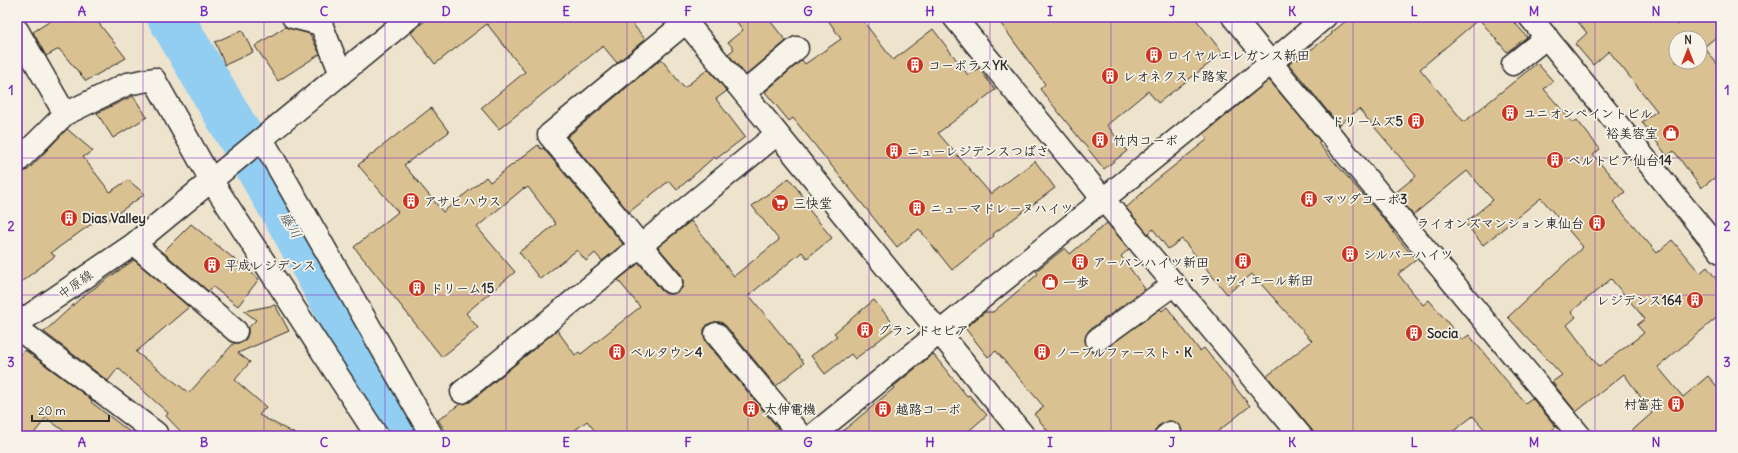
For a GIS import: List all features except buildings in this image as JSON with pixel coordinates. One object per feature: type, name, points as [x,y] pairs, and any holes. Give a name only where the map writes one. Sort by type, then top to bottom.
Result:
[{"type":"street","points":[[293,17],[321,24],[341,74]]},
{"type":"street","name":"中原線","points":[[17,324],[134,244],[410,17]]},
{"type":"street","points":[[954,17],[1103,199],[1301,436]]},
{"type":"street","points":[[1233,17],[1580,436]]},
{"type":"street","points":[[812,436],[1271,63],[1324,17]]},
{"type":"street","points":[[1530,17],[1721,252]]},
{"type":"street","points":[[671,282],[549,135],[684,19],[1024,436]]},
{"type":"street","points":[[17,30],[65,114]]},
{"type":"street","points":[[1513,64],[1547,37]]},
{"type":"street","points":[[744,93],[797,48]]},
{"type":"street","points":[[17,162],[65,114],[127,84],[154,79],[377,436]]},
{"type":"street","points":[[462,392],[777,134]]},
{"type":"street","points":[[257,143],[432,436]]},
{"type":"street","points":[[134,244],[236,331]]},
{"type":"street","points":[[1097,340],[1174,284]]},
{"type":"street","points":[[17,328],[156,433]]},
{"type":"street","points":[[716,334],[801,436]]},
{"type":"waterway","name":"藤川","points":[[170,17],[293,227],[406,436]]},
{"type":"place","name":"ロイヤルエレガンス新田","points":[[1154,55]]},
{"type":"place","name":"コーポラスYK","points":[[915,65]]},
{"type":"place","name":"レオネクスト路家","points":[[1110,76]]},
{"type":"place","name":"ユニオンペイントビル","points":[[1510,113]]},
{"type":"place","name":"ドリームズ5","points":[[1416,121]]},
{"type":"place","name":"裕美容室","points":[[1671,133]]},
{"type":"place","name":"竹内コーポ","points":[[1100,140]]},
{"type":"place","name":"ニューレジデンスつばさ","points":[[894,151]]},
{"type":"place","name":"ベルトピア仙台14","points":[[1555,160]]},
{"type":"place","name":"マツダコーポ3","points":[[1309,199]]},
{"type":"place","name":"アサヒハウス","points":[[411,201]]},
{"type":"place","name":"三快堂","points":[[780,203]]},
{"type":"place","name":"ニューマドレーヌハイツ","points":[[917,208]]},
{"type":"place","name":"Dias Valley","points":[[69,218]]},
{"type":"place","name":"ライオンズマンション東仙台","points":[[1597,223]]},
{"type":"place","name":"シルバーハイツ","points":[[1350,254]]},
{"type":"place","name":"セ・ラ・ヴィエール新田","points":[[1243,261]]},
{"type":"place","name":"アーバンハイツ新田","points":[[1080,262]]},
{"type":"place","name":"平成レジデンス","points":[[212,265]]},
{"type":"place","name":"一歩","points":[[1050,282]]},
{"type":"place","name":"ドリーム15","points":[[417,288]]},
{"type":"place","name":"レジデンス164","points":[[1695,300]]},
{"type":"place","name":"グランドセピア","points":[[865,330]]},
{"type":"place","name":"Socia","points":[[1414,333]]},
{"type":"place","name":"ベルタウン4","points":[[617,352]]},
{"type":"place","name":"ノーブルファースト・K","points":[[1042,352]]},
{"type":"place","name":"村富荘","points":[[1676,404]]},
{"type":"place","name":"太伸電機","points":[[751,409]]},
{"type":"place","name":"越路コーポ","points":[[883,409]]}]
